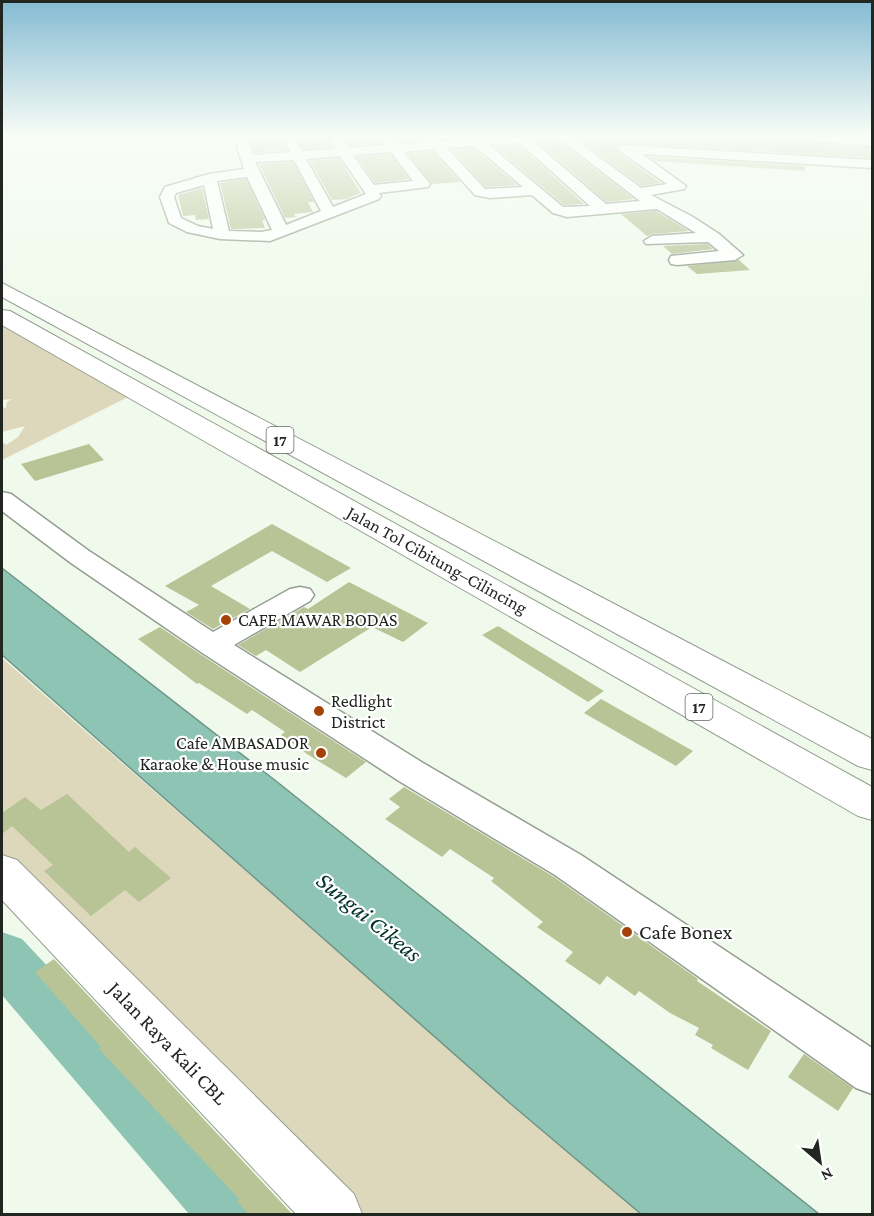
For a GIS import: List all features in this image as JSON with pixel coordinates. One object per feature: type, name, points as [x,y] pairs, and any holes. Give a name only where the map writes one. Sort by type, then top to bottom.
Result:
[{"type":"main road","name":"Jalan Tol Cibitung–Cilincing","points":[[2,289],[211,404],[873,756]]},
{"type":"main road","name":"Jalan Tol Cibitung–Cilincing","points":[[2,316],[873,805]]},
{"type":"main road","name":"Jalan Raya Kali CBL","points":[[2,872],[334,1215]]},
{"type":"street","points":[[169,194],[167,197],[172,214],[178,223],[256,238],[373,197],[374,194]]},
{"type":"street","points":[[213,194],[222,233]]},
{"type":"street","points":[[264,194],[281,231]]},
{"type":"street","points":[[319,194],[329,213]]},
{"type":"street","points":[[538,194],[562,211],[653,204],[668,207],[713,237],[735,255],[677,260]]},
{"type":"street","points":[[586,194],[603,208]]},
{"type":"street","points":[[640,194],[653,204]]},
{"type":"street","points":[[655,222],[688,220]]},
{"type":"street","points":[[652,241],[713,237]]},
{"type":"street","points":[[2,499],[80,557],[212,645],[411,772],[568,865],[873,1073]]},
{"type":"street","points":[[212,645],[300,595]]},
{"type":"shaded area","points":[[7,319],[136,393],[2,460],[2,442],[6,445],[18,437],[25,426],[2,432],[2,407],[6,408],[7,402],[12,399],[2,400],[2,321]]},
{"type":"shaded area","points":[[2,658],[424,1027],[648,1214],[329,1214],[2,880]]},
{"type":"water","name":"Sungai Cikeas","points":[[2,568],[276,781],[819,1214],[641,1214],[512,1105],[2,655]]},
{"type":"building","points":[[203,194],[209,219],[196,220],[195,215],[183,216],[178,195]]},
{"type":"building","points":[[223,194],[253,194],[265,220],[262,220],[265,228],[231,229]]},
{"type":"building","points":[[273,194],[310,194],[314,202],[308,202],[313,212],[294,214],[296,217],[285,218]]},
{"type":"building","points":[[328,194],[359,194],[346,199],[332,200]]},
{"type":"building","points":[[551,194],[573,194],[584,204],[564,205]]},
{"type":"building","points":[[597,194],[627,194],[634,199],[607,202]]},
{"type":"building","points":[[656,211],[689,231],[647,236],[621,214]]},
{"type":"building","points":[[707,244],[713,249],[672,254],[663,246]]},
{"type":"building","points":[[739,260],[750,270],[697,274],[687,266]]},
{"type":"building","points":[[89,444],[104,460],[35,481],[21,464]]},
{"type":"building","points":[[272,524],[351,568],[327,582],[272,551],[211,586],[250,609],[213,629],[186,612],[199,605],[165,586]]},
{"type":"building","points":[[349,582],[428,623],[403,642],[372,627],[300,672],[266,650],[256,656],[238,645],[304,607],[308,609]]},
{"type":"building","points":[[498,626],[604,691],[588,702],[482,635]]},
{"type":"building","points":[[160,627],[366,762],[346,778],[307,754],[281,735],[285,732],[252,710],[247,714],[199,683],[197,684],[138,639]]},
{"type":"building","points":[[601,699],[693,751],[676,766],[584,713]]},
{"type":"building","points":[[404,787],[554,877],[698,979],[697,981],[771,1031],[748,1070],[711,1048],[713,1045],[695,1035],[699,1028],[670,1013],[639,991],[635,996],[607,976],[600,985],[565,961],[573,952],[537,927],[543,922],[491,881],[494,878],[450,849],[442,857],[385,819],[400,807],[389,799]]},
{"type":"building","points":[[67,794],[129,852],[135,847],[171,878],[139,902],[125,890],[91,916],[44,871],[53,865],[12,826],[2,834],[2,813],[25,797],[41,810]]},
{"type":"building","points":[[54,959],[293,1215],[249,1215],[237,1201],[239,1199],[99,1049],[101,1047],[35,972]]},
{"type":"building","points":[[804,1054],[853,1088],[838,1111],[788,1077]]},
{"type":"waterway","points":[[2,956],[233,1214]]},
{"type":"place","name":"CAFE MAWAR BODAS","points":[[226,620]]},
{"type":"place","name":"Redlight District","points":[[319,711]]},
{"type":"place","name":"Cafe AMBASADOR Karaoke & House music","points":[[321,753]]},
{"type":"place","name":"Cafe Bonex","points":[[627,932]]}]
